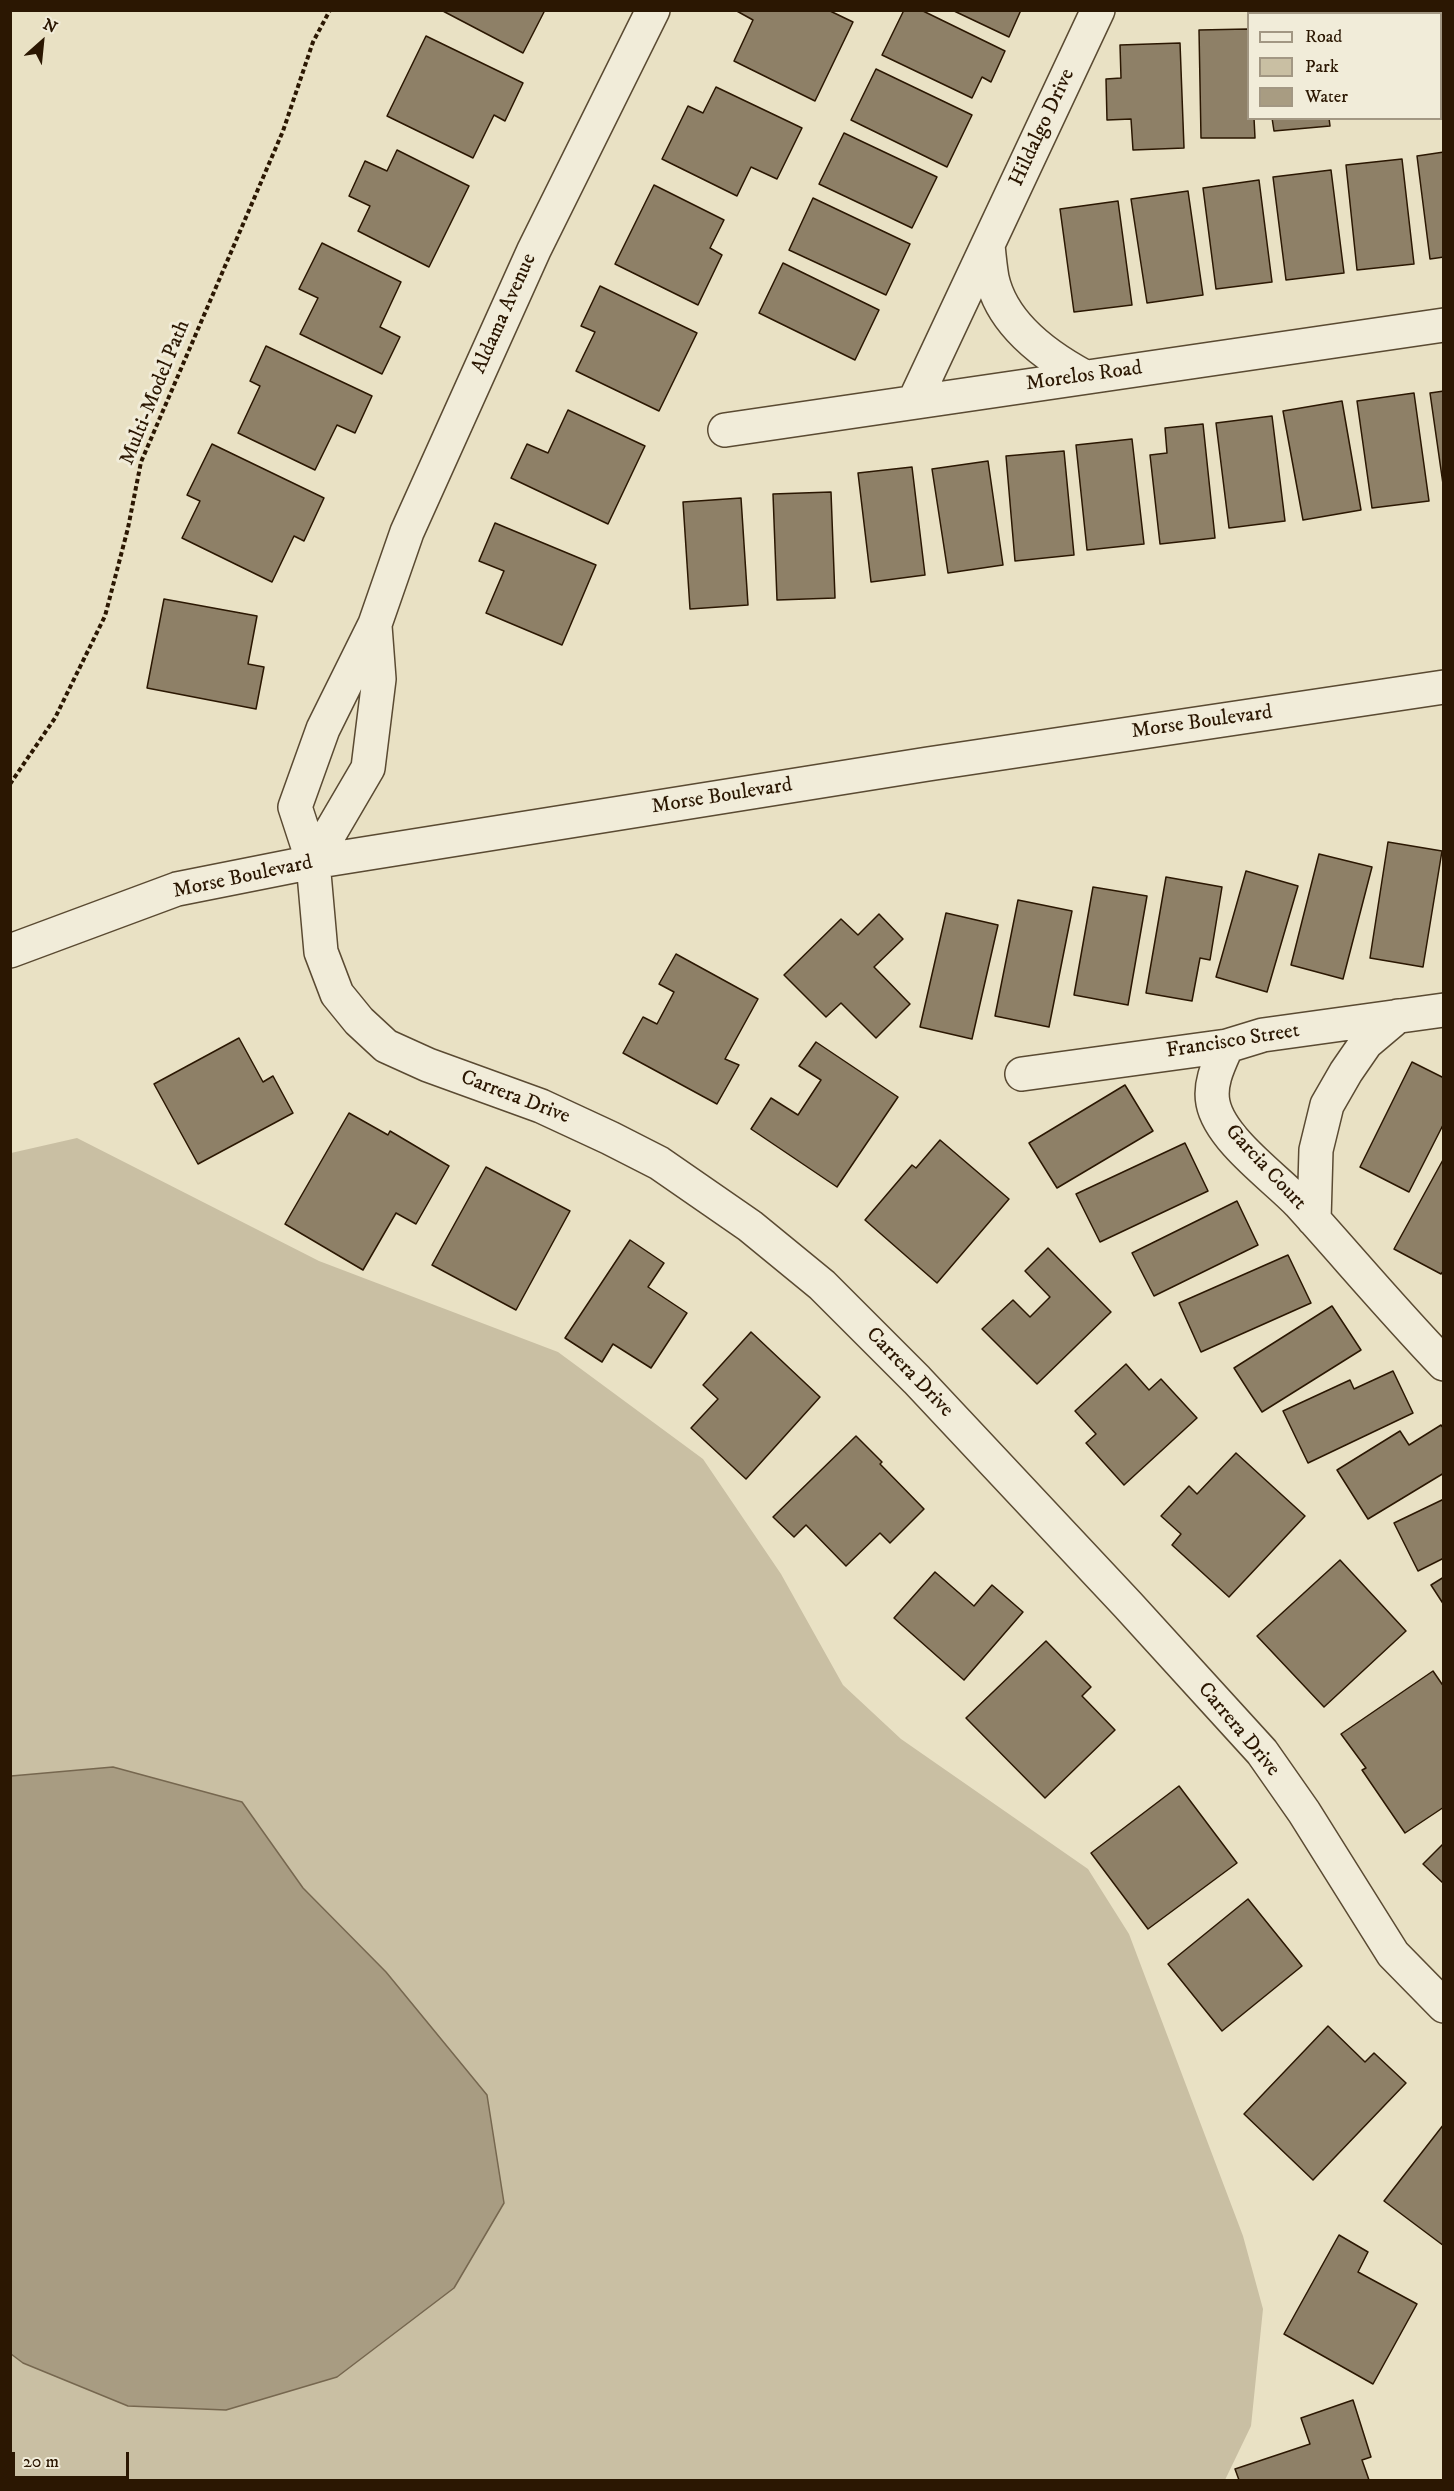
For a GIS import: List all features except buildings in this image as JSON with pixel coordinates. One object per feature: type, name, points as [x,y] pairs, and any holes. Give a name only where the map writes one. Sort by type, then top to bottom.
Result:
[{"type":"street","name":"Aldama Avenue","points":[[314,862],[295,807],[322,729],[375,624],[407,532],[534,249],[653,10]]},
{"type":"street","name":"Hildalgo Drive","points":[[914,402],[1098,10]]},
{"type":"street","points":[[988,245],[992,279],[1006,311],[1027,336],[1055,360],[1085,377]]},
{"type":"street","name":"Morelos Road","points":[[725,430],[1443,325]]},
{"type":"street","name":"Aldama Avenue","points":[[314,862],[368,768],[379,679],[375,624]]},
{"type":"street","name":"Morse Boulevard","points":[[10,951],[177,889],[314,862],[916,765],[1443,687]]},
{"type":"street","name":"Carrera Drive","points":[[314,862],[321,952],[338,994],[359,1021],[386,1046],[428,1065],[541,1106],[659,1163],[750,1226],[822,1285],[917,1380],[1262,1752],[1304,1812],[1393,1954],[1443,2006]]},
{"type":"street","name":"Francisco Street","points":[[1022,1074],[1227,1046],[1263,1035],[1443,1010]]},
{"type":"street","name":"Garcia Court","points":[[1314,1220],[1316,1150],[1327,1105],[1366,1043],[1398,1016]]},
{"type":"street","name":"Garcia Court","points":[[1227,1046],[1212,1086],[1213,1104],[1221,1122],[1235,1140],[1314,1220],[1443,1364]]},
{"type":"path","name":"Multi-Model Path","points":[[10,784],[55,718],[105,616],[128,528],[141,462],[284,131],[313,42],[330,10]]},
{"type":"green space","points":[[77,1138],[319,1261],[558,1352],[703,1459],[781,1574],[843,1685],[901,1739],[1088,1869],[1129,1934],[1243,2236],[1263,2309],[1251,2426],[1225,2480],[11,2480],[10,2354],[23,2363],[128,2406],[386,1972],[303,1888],[242,1802],[113,1767],[11,1776],[11,1153]]},
{"type":"water","points":[[113,1767],[242,1802],[303,1888],[386,1972],[487,2095],[504,2203],[454,2288],[337,2377],[226,2410],[128,2406],[23,2363],[11,2354],[11,1776]]}]
